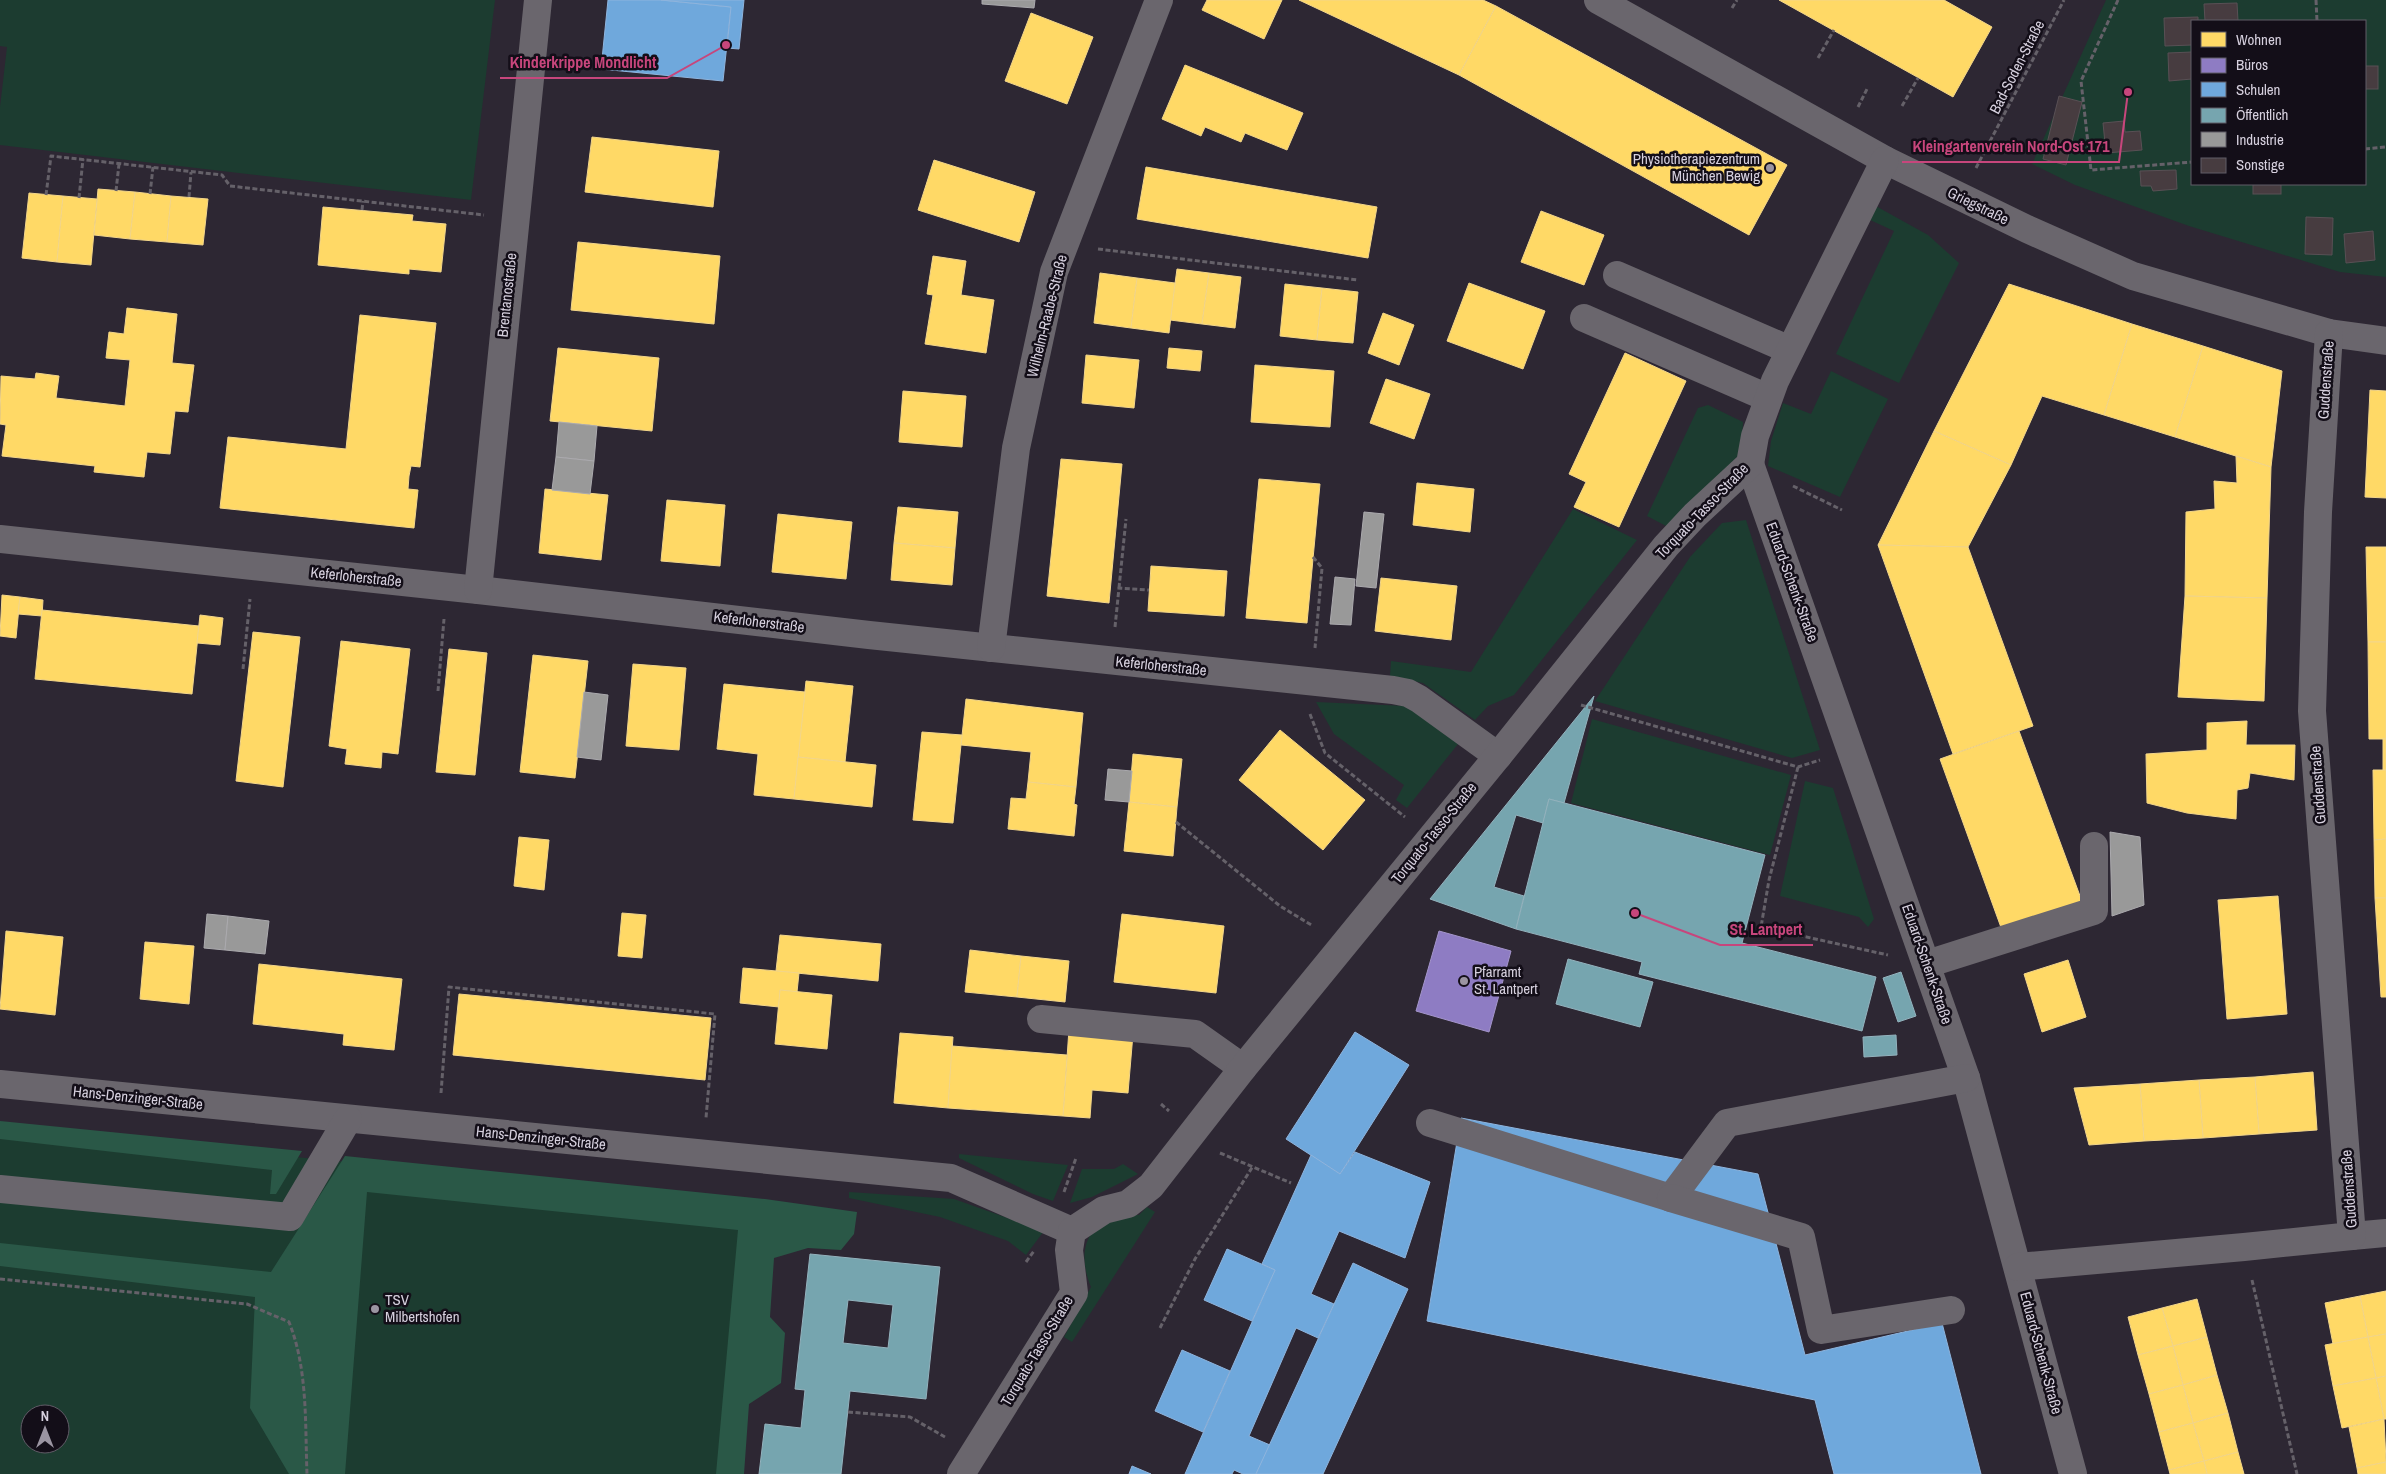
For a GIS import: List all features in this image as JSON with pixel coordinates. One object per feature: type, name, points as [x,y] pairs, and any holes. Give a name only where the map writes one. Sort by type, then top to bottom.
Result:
[{"type":"street","name":"Brentanostraße","points":[[478,590],[514,218],[538,0]]},
{"type":"street","name":"Wilhelm-Raabe-Straße","points":[[991,648],[1016,448],[1054,272],[1159,0]]},
{"type":"street","name":"Griegstraße","points":[[1598,0],[1885,160],[1959,197],[2133,276],[2329,333],[2386,341]]},
{"type":"street","name":"Torquato-Tasso-Straße","points":[[968,1463],[1074,1293],[1070,1250],[1072,1231],[1104,1210],[1128,1204],[1151,1186],[1243,1068],[1498,756],[1666,546],[1694,515],[1750,464],[1755,436],[1768,398],[1885,160]]},
{"type":"street","points":[[1616,275],[1790,350]]},
{"type":"street","points":[[1584,318],[1768,398]]},
{"type":"street","name":"Guddenstraße","points":[[2329,333],[2318,512],[2312,711],[2352,1236]]},
{"type":"street","name":"Eduard-Schenk-Straße","points":[[1750,464],[1966,1078],[2073,1474]]},
{"type":"street","name":"Keferloherstraße","points":[[0,539],[478,590],[991,648],[1304,680],[1408,693],[1498,756]]},
{"type":"street","points":[[1927,964],[2094,911],[2094,846]]},
{"type":"street","points":[[1041,1019],[1194,1034],[1243,1068]]},
{"type":"street","points":[[1671,1198],[1727,1123],[1966,1078]]},
{"type":"street","name":"Hans-Denzinger-Straße","points":[[0,1084],[951,1178],[1072,1231]]},
{"type":"street","points":[[0,1189],[290,1218],[348,1119]]},
{"type":"street","points":[[1430,1123],[1801,1237],[1821,1330],[1950,1310]]},
{"type":"street","name":"Guddenstraße","points":[[2018,1267],[2386,1233]]},
{"type":"path","points":[[1732,8],[1737,0]]},
{"type":"path","name":"Bad-Soden-Straße","points":[[1959,197],[1986,152],[2064,0]]},
{"type":"path","points":[[2118,0],[2081,81],[2091,170],[2191,162]]},
{"type":"path","points":[[2316,0],[2317,20]]},
{"type":"path","points":[[1818,58],[1834,30]]},
{"type":"path","points":[[1902,106],[1918,78]]},
{"type":"path","points":[[2366,149],[2386,147]]},
{"type":"path","points":[[46,195],[51,156],[222,175],[230,186],[514,218]]},
{"type":"path","points":[[79,198],[83,159]]},
{"type":"path","points":[[116,190],[119,164]]},
{"type":"path","points":[[150,194],[153,168]]},
{"type":"path","points":[[189,197],[191,172]]},
{"type":"path","points":[[362,210],[363,201]]},
{"type":"path","points":[[1064,245],[1358,280]]},
{"type":"path","points":[[1112,661],[1126,518]]},
{"type":"path","points":[[1313,556],[1322,568],[1304,680],[1325,753],[1430,838]]},
{"type":"path","points":[[243,669],[253,566]]},
{"type":"path","points":[[1119,588],[1149,590]]},
{"type":"path","points":[[438,691],[444,620]]},
{"type":"path","points":[[1577,704],[1798,767],[1852,751]]},
{"type":"path","points":[[1798,767],[1769,880],[1761,927],[1927,964]]},
{"type":"path","points":[[1176,822],[1280,906],[1313,926]]},
{"type":"path","points":[[441,1093],[449,987],[715,1014],[706,1118]]},
{"type":"path","points":[[1160,1328],[1195,1259],[1252,1166]]},
{"type":"path","points":[[2244,1247],[2297,1474]]},
{"type":"path","points":[[0,1279],[247,1304],[289,1322],[298,1344],[307,1474]]},
{"type":"path","points":[[848,1412],[910,1417],[968,1463]]},
{"type":"green space","points":[[0,0],[495,0],[471,200],[0,145],[0,107],[7,47],[0,46]]},
{"type":"green space","points":[[2106,0],[2386,0],[2386,277],[2340,272],[2189,226],[2075,185],[2032,164]]},
{"type":"green space","points":[[1874,205],[1928,235],[1959,263],[1899,383],[1836,354],[1894,231],[1868,219]]},
{"type":"green space","points":[[1831,371],[1888,399],[1840,497],[1768,466],[1771,441],[1783,403],[1811,414]]},
{"type":"green space","points":[[1708,405],[1743,422],[1741,453],[1668,527],[1647,516],[1698,408]]},
{"type":"green space","points":[[1573,509],[1637,540],[1514,695],[1488,706],[1475,720],[1423,683],[1390,676],[1391,661],[1471,672]]},
{"type":"green space","points":[[1746,520],[1820,750],[1792,758],[1595,701],[1690,557],[1722,523]]},
{"type":"green space","points":[[1316,702],[1406,706],[1458,744],[1407,808],[1396,800],[1404,785],[1334,734]]},
{"type":"green space","points":[[1592,719],[1791,775],[1770,855],[1571,803]]},
{"type":"green space","points":[[1805,781],[1833,788],[1874,919],[1868,927],[1859,917],[1780,896]]},
{"type":"green space","points":[[0,1121],[302,1151],[276,1194],[270,1194],[272,1170],[0,1139]]},
{"type":"green space","name":"TSV Milbertshofen","points":[[0,1127],[760,1204],[735,1474],[0,1474]]},
{"type":"green space","points":[[959,1154],[1068,1165],[1053,1201],[1033,1194],[959,1158]]},
{"type":"green space","points":[[345,1156],[765,1199],[857,1212],[854,1234],[841,1250],[808,1248],[774,1258],[770,1317],[785,1333],[781,1383],[749,1404],[744,1474],[716,1474],[738,1230],[367,1192],[345,1474],[289,1474],[250,1408],[255,1297],[0,1266],[0,1243],[271,1272]]},
{"type":"green space","points":[[1123,1164],[1138,1174],[1092,1197],[1070,1203],[1082,1169],[1114,1169]]},
{"type":"green space","points":[[849,1192],[954,1199],[1044,1231],[1026,1255],[1008,1241],[940,1217],[849,1198]]},
{"type":"green space","points":[[1147,1207],[1155,1212],[1072,1342],[1064,1337],[1091,1287],[1085,1264],[1085,1253],[1091,1234],[1107,1220],[1121,1215],[1139,1215]]},
{"type":"building: Wohnen","points":[[1207,0],[1282,0],[1264,39],[1202,10]]},
{"type":"building: Wohnen","points":[[1299,0],[1483,0],[1496,6],[1459,75]]},
{"type":"building: Wohnen","points":[[1779,0],[1944,0],[1992,27],[1953,97]]},
{"type":"building: Wohnen","points":[[1496,6],[1787,165],[1749,235],[1459,75]]},
{"type":"building: Wohnen","points":[[1031,13],[1093,37],[1067,104],[1005,81]]},
{"type":"building: Wohnen","points":[[1185,65],[1303,113],[1287,150],[1245,133],[1241,142],[1205,127],[1201,136],[1162,119]]},
{"type":"building: Wohnen","points":[[592,137],[719,151],[713,207],[585,192]]},
{"type":"building: Wohnen","points":[[934,160],[1035,192],[1019,242],[918,210]]},
{"type":"building: Wohnen","points":[[1146,167],[1377,207],[1368,258],[1137,219]]},
{"type":"building: Wohnen","points":[[98,189],[135,192],[130,239],[94,235]]},
{"type":"building: Wohnen","points":[[135,192],[171,196],[167,242],[130,239]]},
{"type":"building: Wohnen","points":[[29,193],[63,196],[57,262],[22,258]]},
{"type":"building: Wohnen","points":[[63,196],[97,199],[91,265],[57,262]]},
{"type":"building: Wohnen","points":[[171,196],[208,199],[203,245],[167,242]]},
{"type":"building: Wohnen","points":[[323,207],[413,215],[412,221],[446,224],[441,272],[409,269],[409,274],[318,265]]},
{"type":"building: Wohnen","points":[[1541,211],[1604,235],[1584,285],[1521,262]]},
{"type":"building: Wohnen","points":[[578,242],[720,256],[714,324],[571,310]]},
{"type":"building: Wohnen","points":[[933,256],[966,261],[961,295],[994,300],[986,353],[925,344],[933,295],[927,294]]},
{"type":"building: Wohnen","points":[[1177,269],[1209,273],[1202,324],[1170,320]]},
{"type":"building: Wohnen","points":[[1100,273],[1137,278],[1131,328],[1094,323]]},
{"type":"building: Wohnen","points":[[1209,273],[1241,277],[1235,328],[1202,324]]},
{"type":"building: Wohnen","points":[[1137,278],[1175,283],[1169,333],[1131,328]]},
{"type":"building: Wohnen","points":[[1469,283],[1545,311],[1523,369],[1447,341]]},
{"type":"building: Wohnen","points":[[1285,284],[1322,288],[1317,340],[1280,336]]},
{"type":"building: Wohnen","points":[[2009,284],[2132,324],[2104,415],[2042,396],[2011,465],[1934,431]]},
{"type":"building: Wohnen","points":[[1322,288],[1358,292],[1353,343],[1317,340]]},
{"type":"building: Wohnen","points":[[127,308],[177,314],[172,363],[194,365],[188,412],[175,411],[170,454],[147,452],[144,477],[94,472],[95,466],[2,456],[6,425],[0,424],[1,376],[35,379],[36,373],[59,376],[56,398],[125,406],[130,360],[106,358],[109,332],[124,334]]},
{"type":"building: Wohnen","points":[[1383,313],[1414,325],[1399,365],[1368,353]]},
{"type":"building: Wohnen","points":[[360,315],[436,323],[420,467],[411,466],[409,476],[408,489],[418,490],[414,528],[220,508],[228,437],[346,449]]},
{"type":"building: Wohnen","points":[[2132,324],[2203,346],[2175,437],[2104,415]]},
{"type":"building: Wohnen","points":[[2203,346],[2282,371],[2271,467],[2175,437]]},
{"type":"building: Wohnen","points":[[558,348],[659,358],[652,431],[550,421]]},
{"type":"building: Wohnen","points":[[1169,348],[1202,351],[1200,371],[1167,368]]},
{"type":"building: Wohnen","points":[[1625,353],[1686,381],[1619,527],[1574,507],[1586,482],[1569,474]]},
{"type":"building: Wohnen","points":[[1086,355],[1139,360],[1134,408],[1082,403]]},
{"type":"building: Wohnen","points":[[1255,365],[1334,371],[1330,427],[1251,422]]},
{"type":"building: Wohnen","points":[[1386,379],[1430,394],[1414,439],[1370,423]]},
{"type":"building: Wohnen","points":[[2370,390],[2386,391],[2386,498],[2365,497]]},
{"type":"building: Wohnen","points":[[903,391],[966,396],[962,447],[899,442]]},
{"type":"building: Wohnen","points":[[1934,431],[2011,465],[1968,547],[1878,545]]},
{"type":"building: Wohnen","points":[[2236,456],[2271,467],[2267,598],[2185,596],[2186,512],[2215,509],[2214,481],[2237,483]]},
{"type":"building: Wohnen","points":[[1061,459],[1122,464],[1109,603],[1047,596]]},
{"type":"building: Wohnen","points":[[1259,479],[1320,484],[1307,623],[1246,618]]},
{"type":"building: Wohnen","points":[[1417,483],[1474,489],[1470,532],[1413,525]]},
{"type":"building: Wohnen","points":[[545,489],[608,495],[601,560],[539,553]]},
{"type":"building: Wohnen","points":[[667,500],[725,505],[720,566],[661,561]]},
{"type":"building: Wohnen","points":[[898,507],[958,512],[955,548],[894,543]]},
{"type":"building: Wohnen","points":[[778,514],[852,522],[846,579],[772,572]]},
{"type":"building: Wohnen","points":[[894,543],[955,548],[952,585],[891,580]]},
{"type":"building: Wohnen","points":[[1878,545],[1968,547],[2033,726],[1953,754]]},
{"type":"building: Wohnen","points":[[2366,547],[2386,547],[2386,642],[2368,642]]},
{"type":"building: Wohnen","points":[[1151,566],[1227,571],[1224,616],[1148,611]]},
{"type":"building: Wohnen","points":[[1381,578],[1457,586],[1451,640],[1375,631]]},
{"type":"building: Wohnen","points":[[2,595],[20,597],[16,638],[0,636]]},
{"type":"building: Wohnen","points":[[2185,596],[2267,598],[2264,701],[2178,697]]},
{"type":"building: Wohnen","points":[[20,597],[43,600],[42,616],[18,614]]},
{"type":"building: Wohnen","points":[[42,610],[199,626],[192,694],[35,679]]},
{"type":"building: Wohnen","points":[[200,615],[223,618],[220,645],[197,643]]},
{"type":"building: Wohnen","points":[[253,632],[300,637],[283,787],[236,781]]},
{"type":"building: Wohnen","points":[[341,641],[410,649],[398,754],[382,752],[381,768],[345,764],[347,749],[329,746]]},
{"type":"building: Wohnen","points":[[2368,642],[2386,642],[2386,739],[2369,739]]},
{"type":"building: Wohnen","points":[[449,649],[487,653],[475,775],[436,772]]},
{"type":"building: Wohnen","points":[[533,655],[588,661],[575,778],[520,772]]},
{"type":"building: Wohnen","points":[[633,664],[686,668],[679,750],[626,746]]},
{"type":"building: Wohnen","points":[[806,681],[853,686],[845,762],[798,757]]},
{"type":"building: Wohnen","points":[[724,684],[805,692],[794,799],[754,795],[758,754],[717,749]]},
{"type":"building: Wohnen","points":[[966,699],[1083,713],[1076,787],[1028,782],[1031,752],[961,745]]},
{"type":"building: Wohnen","points":[[2247,721],[2246,745],[2295,745],[2294,780],[2250,773],[2248,788],[2237,790],[2236,819],[2187,813],[2147,803],[2146,754],[2207,750],[2207,723]]},
{"type":"building: Wohnen","points":[[1280,730],[1365,800],[1323,850],[1239,780]]},
{"type":"building: Wohnen","points":[[2019,731],[2083,904],[2003,933],[1940,759]]},
{"type":"building: Wohnen","points":[[922,732],[962,735],[953,823],[913,820]]},
{"type":"building: Wohnen","points":[[2383,739],[2386,739],[2386,770],[2383,770]]},
{"type":"building: Wohnen","points":[[1133,754],[1182,759],[1177,807],[1129,802]]},
{"type":"building: Wohnen","points":[[798,757],[876,765],[872,807],[794,799]]},
{"type":"building: Wohnen","points":[[2373,770],[2386,770],[2386,839],[2374,840]]},
{"type":"building: Wohnen","points":[[1028,782],[1076,787],[1074,804],[1077,805],[1074,836],[1008,829],[1011,798],[1026,799]]},
{"type":"building: Wohnen","points":[[1129,802],[1177,807],[1173,856],[1124,851]]},
{"type":"building: Wohnen","points":[[519,837],[549,840],[544,890],[514,886]]},
{"type":"building: Wohnen","points":[[2386,839],[2386,898],[2375,898],[2374,840]]},
{"type":"building: Wohnen","points":[[2278,896],[2287,1014],[2227,1019],[2218,900]]},
{"type":"building: Wohnen","points":[[2375,898],[2386,898],[2386,997],[2381,997]]},
{"type":"building: Wohnen","points":[[622,913],[646,915],[642,958],[618,956]]},
{"type":"building: Wohnen","points":[[1122,914],[1224,926],[1216,993],[1114,982]]},
{"type":"building: Wohnen","points":[[6,931],[63,937],[55,1015],[0,1009]]},
{"type":"building: Wohnen","points":[[780,935],[881,944],[878,981],[776,971]]},
{"type":"building: Wohnen","points":[[145,942],[194,946],[189,1004],[140,999]]},
{"type":"building: Wohnen","points":[[970,950],[1021,956],[1017,997],[965,992]]},
{"type":"building: Wohnen","points":[[1021,956],[1069,961],[1065,1002],[1017,997]]},
{"type":"building: Wohnen","points":[[2068,960],[2086,1017],[2042,1032],[2024,974]]},
{"type":"building: Wohnen","points":[[259,964],[402,979],[394,1050],[343,1045],[344,1034],[253,1024]]},
{"type":"building: Wohnen","points":[[743,968],[799,973],[797,992],[780,990],[779,1007],[740,1003]]},
{"type":"building: Wohnen","points":[[780,990],[832,995],[827,1049],[775,1044]]},
{"type":"building: Wohnen","points":[[459,994],[711,1018],[705,1080],[453,1055]]},
{"type":"building: Wohnen","points":[[1069,1029],[1133,1034],[1128,1093],[1092,1090],[1090,1118],[1063,1116]]},
{"type":"building: Wohnen","points":[[900,1033],[953,1037],[948,1108],[894,1103]]},
{"type":"building: Wohnen","points":[[952,1046],[1067,1055],[1063,1116],[948,1108]]},
{"type":"building: Wohnen","points":[[2313,1072],[2317,1130],[2259,1134],[2255,1077]]},
{"type":"building: Wohnen","points":[[2255,1077],[2259,1134],[2203,1138],[2199,1080]]},
{"type":"building: Wohnen","points":[[2199,1080],[2203,1138],[2144,1141],[2140,1084]]},
{"type":"building: Wohnen","points":[[2140,1084],[2144,1141],[2089,1145],[2074,1088]]},
{"type":"building: Wohnen","points":[[2386,1291],[2386,1334],[2368,1337],[2360,1296]]},
{"type":"building: Wohnen","points":[[2360,1296],[2368,1337],[2333,1344],[2325,1303]]},
{"type":"building: Wohnen","points":[[2197,1299],[2207,1337],[2173,1346],[2162,1308]]},
{"type":"building: Wohnen","points":[[2162,1308],[2173,1346],[2138,1355],[2128,1317]]},
{"type":"building: Wohnen","points":[[2386,1334],[2386,1376],[2376,1378],[2368,1337]]},
{"type":"building: Wohnen","points":[[2207,1337],[2217,1375],[2183,1385],[2173,1346]]},
{"type":"building: Wohnen","points":[[2368,1337],[2376,1378],[2333,1386],[2325,1345]]},
{"type":"building: Wohnen","points":[[2173,1346],[2183,1385],[2149,1394],[2138,1355]]},
{"type":"building: Wohnen","points":[[2217,1375],[2228,1413],[2193,1423],[2183,1385]]},
{"type":"building: Wohnen","points":[[2386,1376],[2386,1419],[2384,1419],[2376,1378]]},
{"type":"building: Wohnen","points":[[2376,1378],[2384,1419],[2342,1428],[2333,1386]]},
{"type":"building: Wohnen","points":[[2183,1385],[2193,1423],[2159,1432],[2149,1394]]},
{"type":"building: Wohnen","points":[[2228,1413],[2238,1452],[2204,1461],[2193,1423]]},
{"type":"building: Wohnen","points":[[2384,1419],[2386,1462],[2357,1468],[2349,1427]]},
{"type":"building: Wohnen","points":[[2193,1423],[2204,1461],[2169,1470],[2159,1432]]},
{"type":"building: Wohnen","points":[[2238,1452],[2244,1474],[2207,1474],[2204,1461]]},
{"type":"building: Wohnen","points":[[2204,1461],[2207,1474],[2170,1474],[2169,1470]]},
{"type":"building: Wohnen","points":[[2386,1462],[2386,1474],[2358,1474],[2357,1468]]},
{"type":"building: Büros","name":"Pfarramt St. Lantpert","points":[[1439,931],[1511,951],[1489,1032],[1416,1011]]},
{"type":"building: Schulen","points":[[608,0],[661,0],[731,7],[723,81],[601,69]]},
{"type":"building: Schulen","points":[[661,0],[744,0],[739,49],[727,48],[731,7]]},
{"type":"building: Schulen","points":[[1355,1032],[1409,1065],[1340,1174],[1286,1139]]},
{"type":"building: Schulen","points":[[1461,1118],[1758,1174],[1805,1355],[1942,1323],[1981,1474],[1834,1474],[1815,1400],[1427,1321]]},
{"type":"building: Schulen","points":[[1355,1152],[1430,1182],[1405,1258],[1339,1231],[1311,1294],[1334,1304],[1318,1338],[1296,1328],[1249,1436],[1270,1445],[1256,1474],[1243,1474],[1234,1470],[1232,1474],[1185,1474],[1275,1270],[1262,1264],[1311,1155],[1340,1174]]},
{"type":"building: Schulen","points":[[1227,1249],[1275,1270],[1252,1321],[1204,1300]]},
{"type":"building: Schulen","points":[[1353,1263],[1408,1289],[1323,1474],[1256,1474]]},
{"type":"building: Schulen","points":[[1182,1350],[1230,1371],[1203,1432],[1155,1411]]},
{"type":"building: Schulen","points":[[1132,1466],[1151,1474],[1129,1474]]},
{"type":"building: Öffentlich","points":[[1594,696],[1564,803],[1549,799],[1543,823],[1516,815],[1494,887],[1524,896],[1516,929],[1430,899]]},
{"type":"building: Öffentlich","points":[[1549,799],[1765,855],[1742,943],[1876,977],[1862,1031],[1639,974],[1642,962],[1516,929]]},
{"type":"building: Öffentlich","points":[[1568,959],[1653,982],[1640,1027],[1556,1004]]},
{"type":"building: Öffentlich","points":[[1901,972],[1916,1016],[1898,1022],[1883,978]]},
{"type":"building: Öffentlich","points":[[1896,1035],[1897,1055],[1864,1057],[1863,1037]]},
{"type":"building: Öffentlich","points":[[810,1254],[940,1267],[926,1399],[850,1391],[841,1474],[759,1474],[765,1424],[801,1428],[805,1390],[795,1389]],"holes":[[[848,1300],[893,1305],[888,1348],[843,1343]]]},
{"type":"building: Industrie","points":[[982,0],[1035,0],[1034,8],[982,4]]},
{"type":"building: Industrie","points":[[559,422],[597,426],[594,461],[556,457]]},
{"type":"building: Industrie","points":[[556,457],[594,461],[590,494],[552,490]]},
{"type":"building: Industrie","points":[[1364,512],[1384,514],[1376,588],[1356,586]]},
{"type":"building: Industrie","points":[[1335,577],[1355,579],[1351,625],[1330,624]]},
{"type":"building: Industrie","points":[[584,692],[608,695],[601,760],[577,757]]},
{"type":"building: Industrie","points":[[1108,769],[1132,771],[1129,802],[1105,800]]},
{"type":"building: Industrie","points":[[2110,832],[2140,837],[2144,905],[2112,916]]},
{"type":"building: Industrie","points":[[207,914],[228,916],[225,950],[204,948]]},
{"type":"building: Industrie","points":[[228,916],[269,921],[265,954],[225,950]]},
{"type":"building: Sonstige","points":[[2237,3],[2238,20],[2205,20],[2204,4]]},
{"type":"building: Sonstige","points":[[2198,17],[2198,20],[2191,20],[2191,45],[2165,46],[2164,18]]},
{"type":"building: Sonstige","points":[[2191,52],[2191,79],[2169,81],[2168,53]]},
{"type":"building: Sonstige","points":[[2366,66],[2378,66],[2378,89],[2366,89]]},
{"type":"building: Sonstige","points":[[2059,96],[2082,102],[2066,165],[2043,159]]},
{"type":"building: Sonstige","points":[[2124,121],[2125,132],[2140,131],[2142,150],[2106,153],[2103,123]]},
{"type":"building: Sonstige","points":[[2176,170],[2177,189],[2153,191],[2151,186],[2141,186],[2140,171]]},
{"type":"building: Sonstige","points":[[2253,185],[2281,185],[2281,194],[2253,194]]},
{"type":"building: Sonstige","points":[[2306,217],[2333,218],[2332,255],[2305,254]]},
{"type":"building: Sonstige","points":[[2373,231],[2375,260],[2346,263],[2344,234]]},
{"type":"place","name":"Kinderkrippe Mondlicht","points":[[726,45]]},
{"type":"place","name":"Kleingartenverein Nord-Ost 171","points":[[2128,92]]},
{"type":"place","name":"Physiotherapiezentrum München Bewig","points":[[1770,168]]},
{"type":"place","name":"St. Lantpert","points":[[1635,913]]},
{"type":"place","name":"Pfarramt St. Lantpert","points":[[1464,981]]},
{"type":"place","name":"TSV Milbertshofen","points":[[375,1309]]}]
